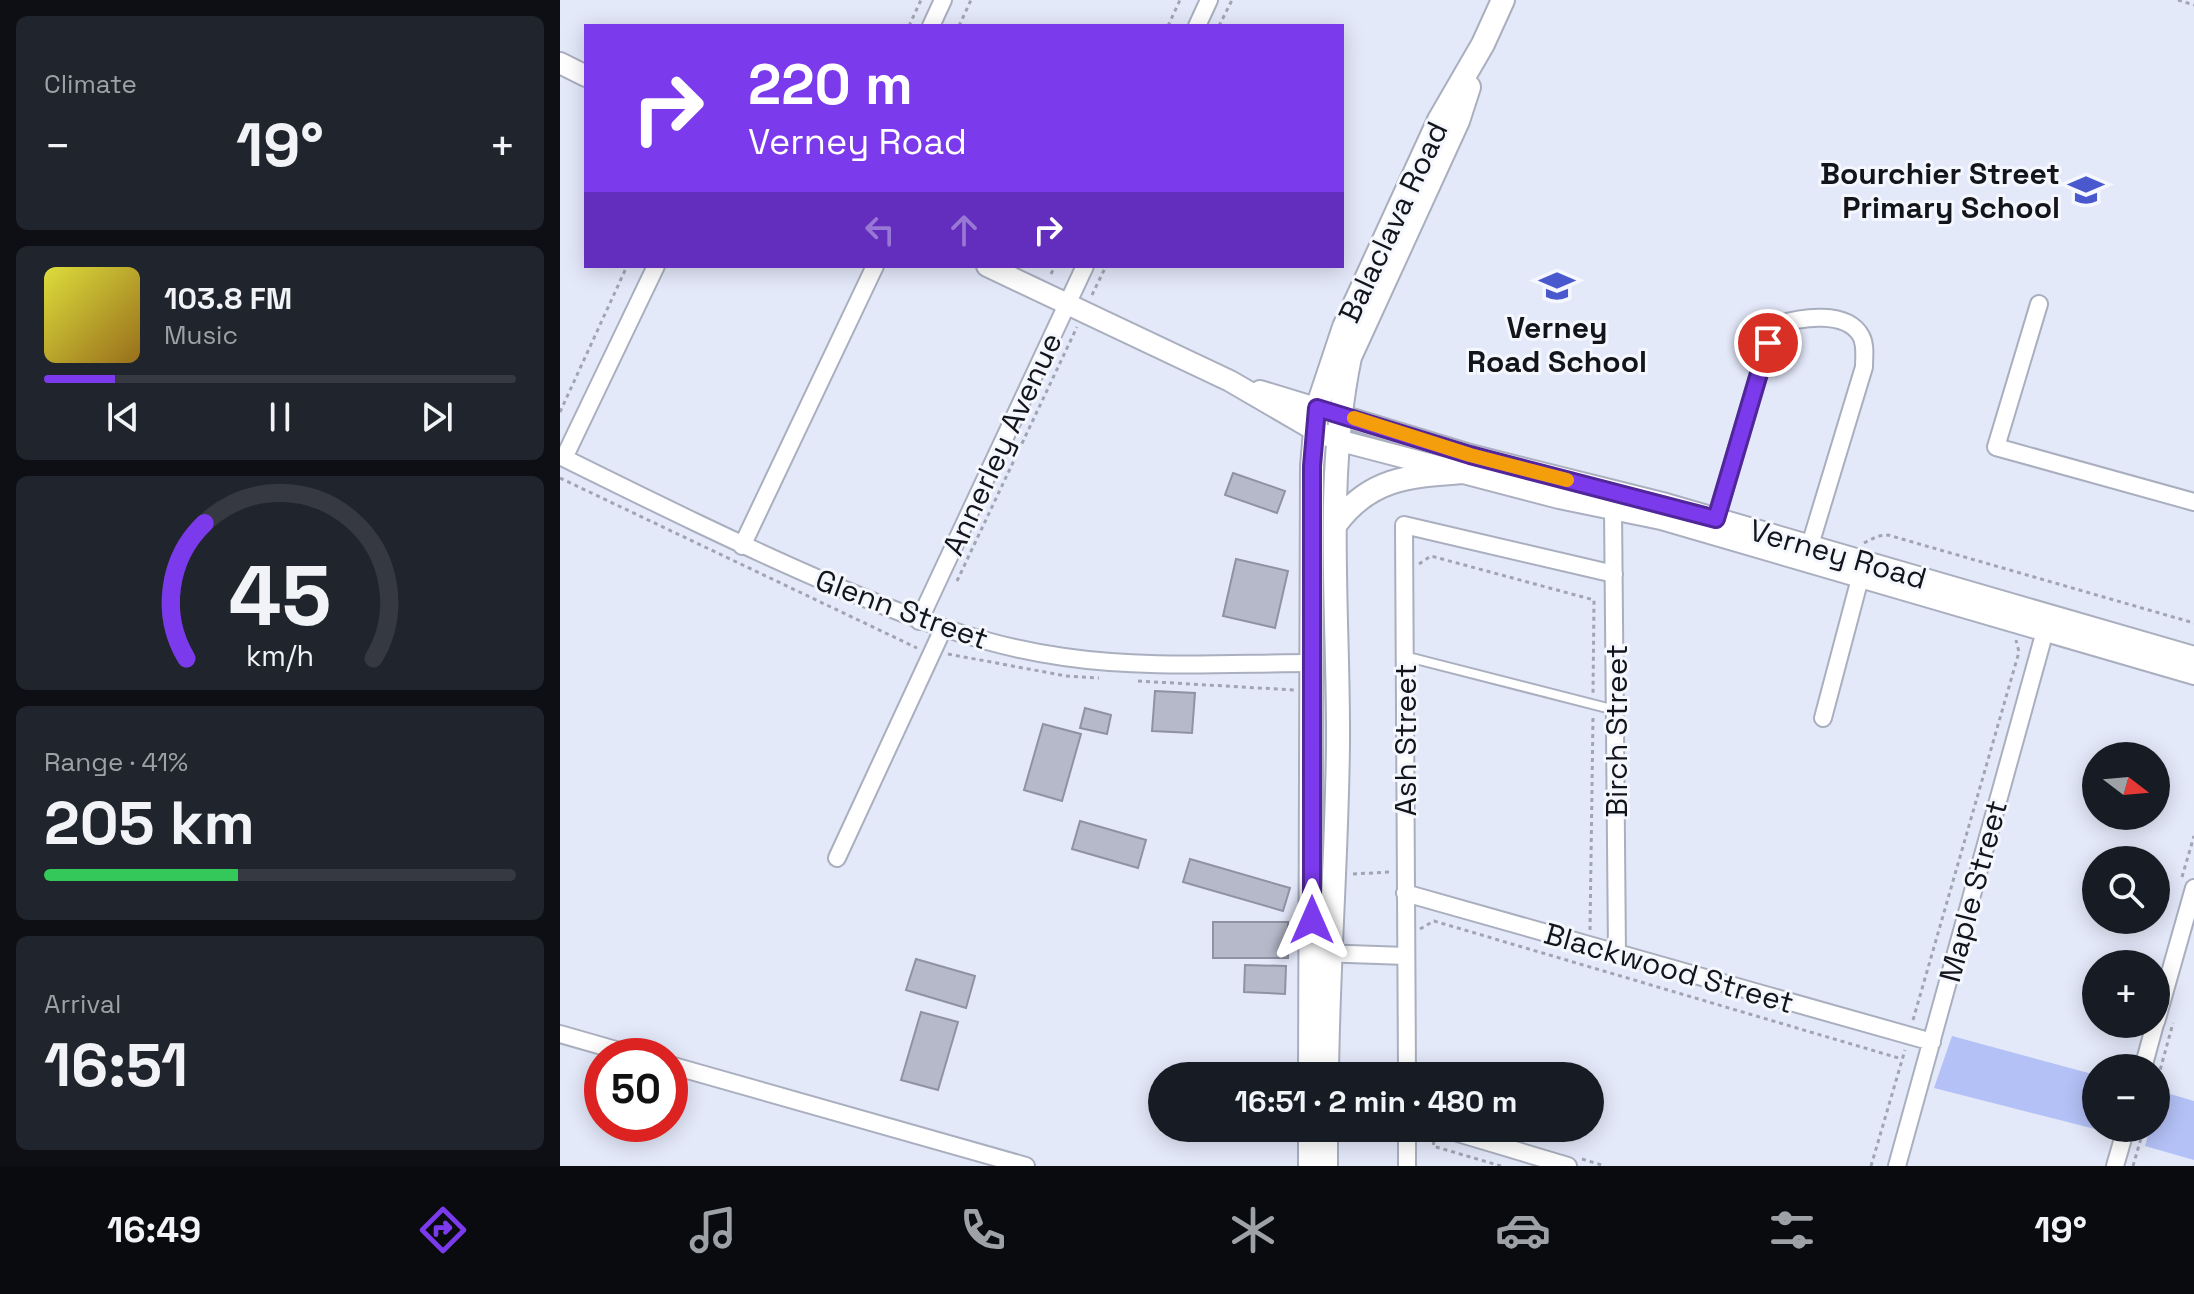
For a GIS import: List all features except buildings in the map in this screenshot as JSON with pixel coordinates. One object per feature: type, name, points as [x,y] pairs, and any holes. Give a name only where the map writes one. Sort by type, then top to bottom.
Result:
[{"type":"main road","name":"Balaclava Road","points":[[1322,952],[1313,663],[1312,466],[1317,408],[1344,327],[1439,120],[1483,44],[1503,0]]},
{"type":"main road","name":"Balaclava Road","points":[[1322,952],[1338,742],[1336,524],[1350,357],[1458,121],[1483,44]]},
{"type":"main road","points":[[1336,524],[1355,502],[1377,486],[1418,476],[1463,472]]},
{"type":"main road","points":[[1311,1062],[1322,952]]},
{"type":"main road","points":[[1322,952],[1326,1062]]},
{"type":"main road","points":[[1310,1142],[1310,1166]]},
{"type":"main road","points":[[1326,1142],[1326,1166]]},
{"type":"street","points":[[932,24],[943,0]]},
{"type":"street","points":[[1198,24],[1209,0]]},
{"type":"street","points":[[560,63],[584,75]]},
{"type":"street","name":"Glenn Street","points":[[655,268],[564,458],[742,546],[919,621],[1002,646],[1066,657],[1140,663],[1313,663]]},
{"type":"street","points":[[742,546],[874,268]]},
{"type":"street","points":[[991,268],[1230,381]]},
{"type":"street","name":"Annerley Avenue","points":[[919,621],[1076,308],[1085,268]]},
{"type":"street","points":[[2039,304],[1996,447],[2194,502]]},
{"type":"street","points":[[1713,527],[1768,343],[1778,325],[1797,318],[1847,323],[1859,332],[1865,345],[1864,367],[1807,554]]},
{"type":"street","name":"Verney Road","points":[[1230,381],[1713,527],[1857,565],[2047,623],[2194,674]]},
{"type":"street","name":"Verney Road","points":[[1230,381],[1316,431],[1341,441],[1559,498],[1713,527]]},
{"type":"street","name":"Birch Street","points":[[1613,508],[1617,953]]},
{"type":"street","name":"Ash Street","points":[[1407,1062],[1406,956],[1410,894],[1406,871],[1404,525],[1614,574]]},
{"type":"street","points":[[1823,718],[1857,565]]},
{"type":"street","name":"Verney Road","points":[[2047,623],[2194,657]]},
{"type":"street","name":"Maple Street","points":[[1897,1166],[2047,623]]},
{"type":"street","points":[[837,858],[943,629]]},
{"type":"street","points":[[2170,973],[2194,888]]},
{"type":"street","name":"Blackwood Street","points":[[1410,894],[1932,1042]]},
{"type":"street","points":[[1322,952],[1406,956]]},
{"type":"street","points":[[560,1034],[584,1041]]},
{"type":"street","points":[[688,1070],[1026,1166]]},
{"type":"street","points":[[1407,1142],[1407,1166]]},
{"type":"street","points":[[1477,1142],[1568,1166]]},
{"type":"street","points":[[2115,1166],[2122,1142]]},
{"type":"lane","points":[[1404,656],[1615,710]]},
{"type":"path","points":[[910,24],[921,0]]},
{"type":"path","points":[[960,24],[971,0]]},
{"type":"path","points":[[1169,24],[1180,0]]},
{"type":"path","points":[[1220,24],[1232,0]]},
{"type":"path","points":[[2178,0],[2194,5]]},
{"type":"path","points":[[560,412],[626,268]]},
{"type":"path","points":[[1051,274],[1054,268]]},
{"type":"path","points":[[951,592],[1076,308],[1105,268]]},
{"type":"path","points":[[1857,565],[1878,536],[1888,535],[2194,623]]},
{"type":"path","points":[[1413,568],[1431,556],[1594,600],[1589,934]]},
{"type":"path","points":[[1871,1166],[2019,652],[2016,640]]},
{"type":"path","points":[[1353,874],[1406,871]]},
{"type":"path","points":[[1410,894],[1416,932],[1434,921],[1902,1059]]},
{"type":"path","points":[[1435,1142],[1433,1146],[1501,1166]]},
{"type":"path","points":[[2133,1166],[2140,1142]]},
{"type":"shaded area","points":[[1952,1036],[2082,1071],[2082,1126],[1934,1088]]},
{"type":"shaded area","points":[[2170,1094],[2194,1101],[2194,1160],[2145,1146],[2146,1142],[2170,1142]]},
{"type":"slow traffic","points":[[1354,418],[1470,455],[1567,480]]},
{"type":"place","name":"Bourchier Street Primary School","points":[[2086,190]]},
{"type":"place","name":"Verney Road School","points":[[1557,286]]},
{"type":"route","points":[[1312,920],[1312,466],[1317,408],[1470,455],[1716,519],[1768,343]]}]
